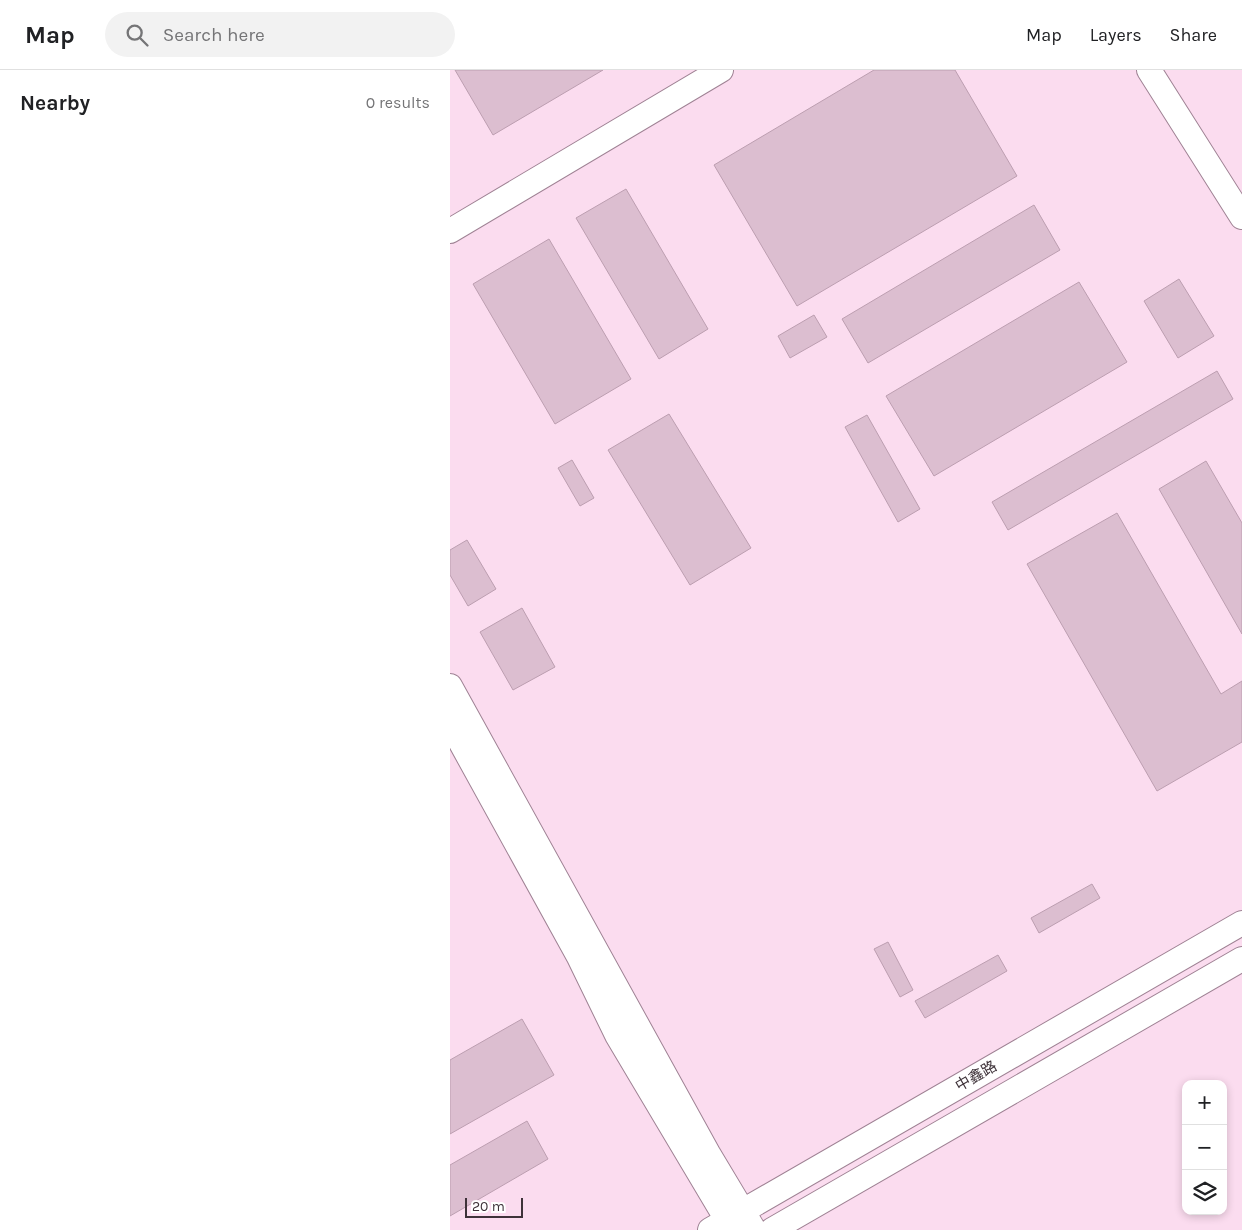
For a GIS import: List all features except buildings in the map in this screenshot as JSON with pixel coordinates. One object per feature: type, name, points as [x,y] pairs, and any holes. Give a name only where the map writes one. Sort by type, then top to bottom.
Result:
[{"type":"street","points":[[450,231],[721,70]]},
{"type":"street","points":[[1150,70],[1242,217]]},
{"type":"street","points":[[450,686],[704,1147],[733,1224]]},
{"type":"street","points":[[450,723],[579,957],[617,1034],[733,1224]]},
{"type":"street","name":"中鑫路","points":[[733,1224],[1242,923]]},
{"type":"street","points":[[772,1230],[1242,959]]},
{"type":"shaded area","points":[[450,70],[1242,70],[1242,1230],[450,1230]]}]
